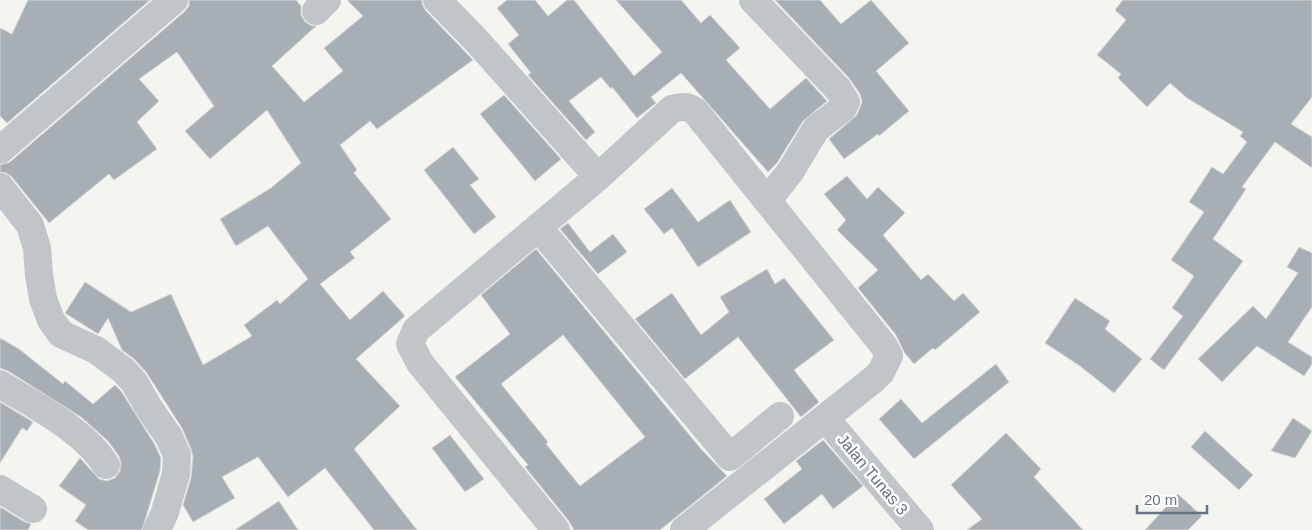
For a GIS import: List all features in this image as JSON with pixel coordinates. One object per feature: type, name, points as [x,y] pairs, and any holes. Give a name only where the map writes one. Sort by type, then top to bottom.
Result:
[{"type":"street","points":[[0,150],[174,0]]},
{"type":"street","points":[[437,0],[475,39],[598,177]]},
{"type":"street","points":[[753,0],[838,90],[846,102],[843,108],[816,129],[790,172],[767,201]]},
{"type":"street","points":[[556,530],[420,363],[410,344],[416,330],[598,177],[672,108],[680,106],[688,107],[695,111],[884,346],[889,356],[881,372],[874,379],[684,530]]},
{"type":"street","points":[[0,187],[30,225],[37,248],[43,299],[51,320],[62,334],[96,350],[123,370],[134,382],[169,437],[177,456],[176,474],[165,512],[157,530]]},
{"type":"street","points":[[538,227],[730,457],[780,416]]},
{"type":"street","points":[[0,384],[71,430],[101,456],[106,465]]},
{"type":"street","name":"Jalan Tunas 3","points":[[825,418],[920,530]]},
{"type":"street","points":[[0,489],[33,508]]},
{"type":"building","points":[[28,0],[150,0],[7,123],[0,116],[0,28],[12,34]]},
{"type":"building","points":[[189,0],[296,0],[301,6],[301,15],[305,22],[316,26],[272,66],[304,102],[343,71],[324,48],[363,16],[347,0],[422,0],[426,11],[473,60],[377,129],[370,121],[340,145],[357,170],[354,173],[391,219],[350,252],[355,258],[320,284],[350,320],[383,291],[405,316],[356,359],[400,406],[354,449],[417,530],[374,530],[325,468],[288,497],[258,457],[222,477],[235,498],[193,522],[183,505],[191,478],[193,456],[182,428],[146,372],[122,350],[108,318],[98,334],[65,313],[85,282],[131,312],[171,294],[203,365],[252,336],[244,325],[277,300],[280,304],[308,279],[268,226],[236,246],[220,219],[271,188],[301,163],[267,110],[210,159],[185,131],[214,106],[177,52],[139,79],[159,101],[137,122],[157,149],[114,180],[109,174],[49,223],[12,177],[0,172],[0,165],[10,162],[184,12],[189,6]]},
{"type":"building","points":[[507,0],[535,0],[548,16],[567,0],[574,0],[634,76],[662,52],[616,0],[681,0],[701,23],[710,15],[740,48],[726,60],[770,109],[806,78],[827,101],[803,121],[777,163],[768,172],[681,73],[651,97],[656,103],[637,118],[612,87],[611,89],[601,77],[569,101],[595,132],[586,140],[528,75],[531,73],[508,44],[519,35],[497,8]]},
{"type":"building","points":[[775,0],[820,0],[841,24],[871,0],[909,43],[876,71],[909,111],[879,136],[878,134],[844,159],[829,139],[857,115],[862,102],[860,94],[849,78]]},
{"type":"building","points":[[1123,0],[1312,0],[1312,97],[1291,124],[1312,137],[1312,168],[1275,142],[1242,187],[1246,189],[1213,239],[1243,261],[1164,370],[1150,359],[1183,316],[1172,308],[1194,276],[1171,260],[1204,212],[1189,202],[1212,167],[1223,174],[1247,142],[1240,136],[1243,132],[1187,98],[1170,83],[1147,107],[1118,78],[1121,74],[1097,55],[1126,20],[1115,10]]},
{"type":"building","points":[[504,95],[561,159],[535,181],[480,114]]},
{"type":"building","points":[[453,147],[479,179],[470,185],[496,217],[474,234],[424,170]]},
{"type":"building","points":[[847,176],[867,199],[878,187],[905,213],[883,235],[921,280],[928,274],[954,301],[963,293],[980,312],[935,350],[933,348],[914,364],[904,352],[896,335],[858,288],[878,270],[837,230],[846,220],[824,194]]},
{"type":"building","points":[[672,188],[698,222],[730,200],[751,232],[698,267],[672,228],[664,234],[644,209]]},
{"type":"building","points":[[568,223],[590,252],[613,234],[627,252],[598,274],[560,229]]},
{"type":"building","points":[[1299,247],[1312,253],[1312,307],[1288,342],[1312,357],[1312,364],[1304,376],[1257,346],[1222,382],[1198,359],[1253,306],[1266,319],[1298,273],[1287,267]]},
{"type":"building","points":[[536,249],[701,449],[727,476],[660,530],[574,530],[525,467],[528,465],[455,377],[510,334],[481,295]],"holes":[[[563,335],[645,437],[580,486],[546,444],[548,442],[501,384]]]},
{"type":"building","points":[[767,269],[775,284],[784,278],[834,340],[794,370],[819,402],[801,417],[738,337],[685,379],[635,319],[672,293],[701,335],[729,312],[720,297]]},
{"type":"building","points":[[1075,298],[1110,321],[1105,329],[1142,359],[1114,393],[1080,366],[1045,343]]},
{"type":"building","points":[[0,338],[19,349],[63,384],[65,381],[93,404],[115,385],[121,391],[155,445],[161,458],[160,471],[142,530],[88,530],[75,521],[86,505],[59,486],[80,458],[99,479],[107,481],[115,478],[120,471],[121,463],[119,456],[108,441],[81,417],[8,371],[0,368]]},
{"type":"building","points":[[996,364],[1009,382],[914,459],[879,419],[901,399],[922,423]]},
{"type":"building","points":[[0,402],[33,422],[27,431],[22,428],[0,463]]},
{"type":"building","points":[[1293,418],[1312,431],[1295,458],[1271,451]]},
{"type":"building","points":[[1205,431],[1253,475],[1239,490],[1191,447]]},
{"type":"building","points":[[1006,433],[1041,469],[1034,477],[1083,530],[967,530],[982,519],[951,485]]},
{"type":"building","points":[[450,435],[484,479],[465,492],[432,448]]},
{"type":"building","points":[[823,440],[863,486],[833,509],[822,494],[784,524],[764,499],[802,469],[796,461]]},
{"type":"building","points":[[1178,494],[1202,516],[1188,530],[1145,530]]},
{"type":"building","points":[[279,501],[298,530],[235,530]]},
{"type":"building","points":[[0,507],[31,524],[28,530],[0,530]]}]
